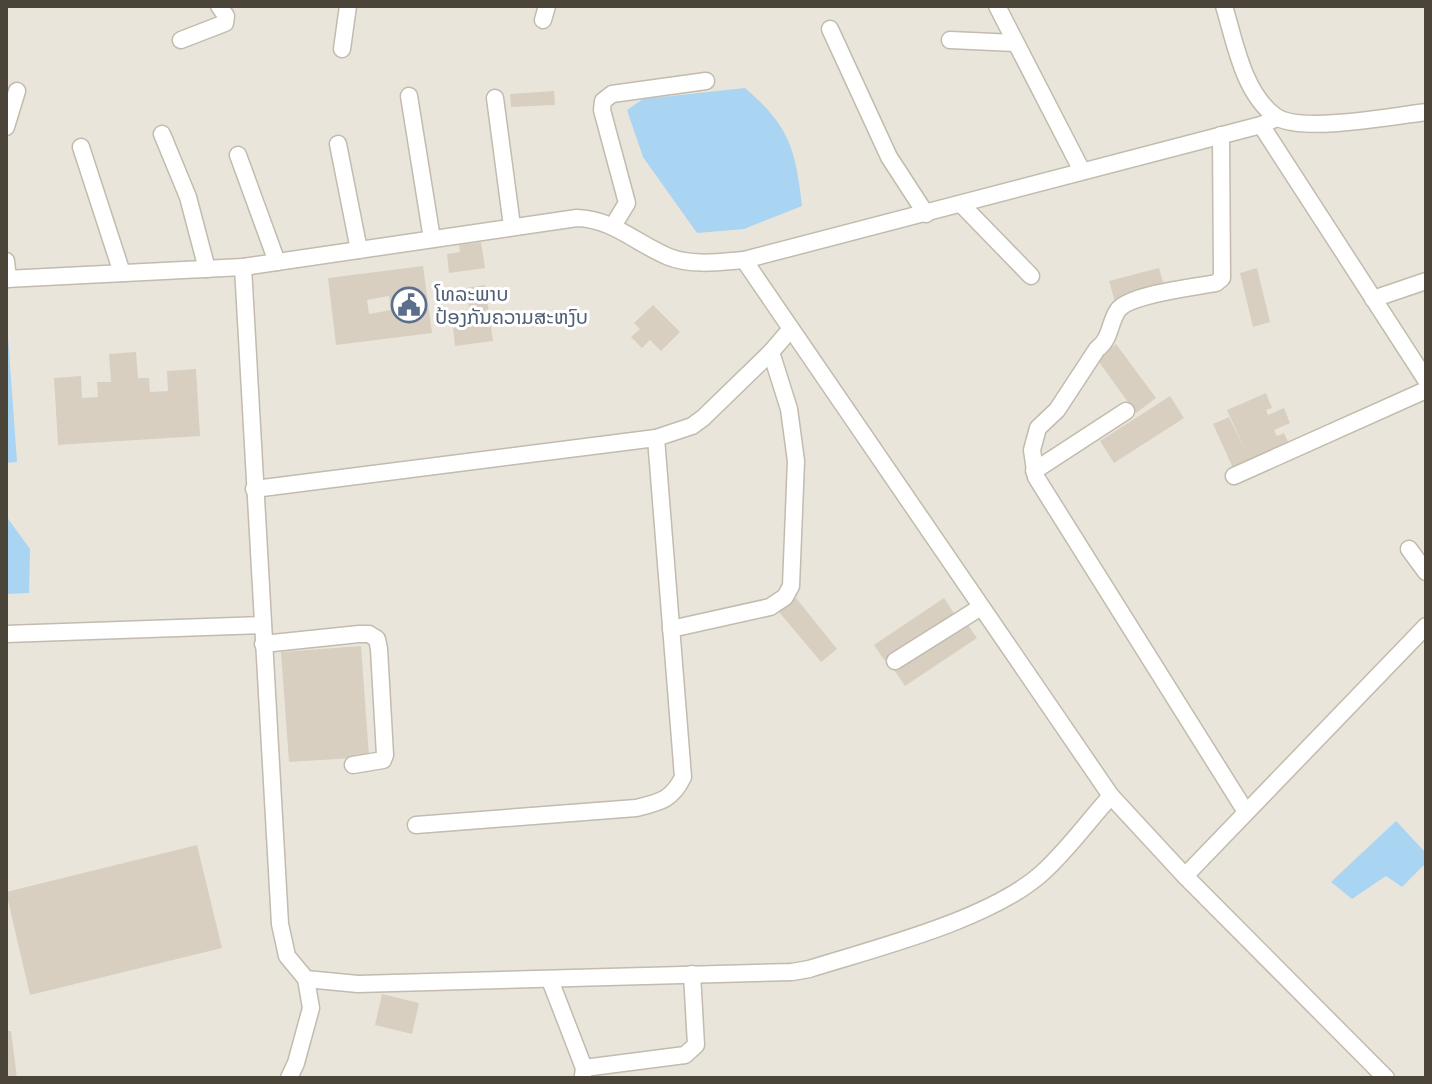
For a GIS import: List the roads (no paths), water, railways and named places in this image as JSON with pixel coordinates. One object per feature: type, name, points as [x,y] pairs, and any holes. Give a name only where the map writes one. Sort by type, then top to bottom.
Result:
[{"type":"street","points":[[181,40],[225,23],[226,16],[219,6]]},
{"type":"street","points":[[342,49],[348,6]]},
{"type":"street","points":[[997,6],[1082,171]]},
{"type":"street","points":[[1224,6],[1252,87],[1269,121],[1373,299],[1424,374]]},
{"type":"street","points":[[830,29],[889,157],[926,214]]},
{"type":"street","points":[[950,40],[1015,43]]},
{"type":"street","points":[[613,226],[627,203],[602,110],[603,101],[612,94],[706,81]]},
{"type":"street","points":[[6,127],[17,91]]},
{"type":"street","points":[[409,96],[432,239]]},
{"type":"street","points":[[495,98],[512,226]]},
{"type":"street","points":[[6,261],[7,279],[243,267],[577,218],[600,220],[670,257],[695,262],[744,260],[1269,121],[1321,125],[1426,112]]},
{"type":"street","points":[[162,134],[188,197],[207,269]]},
{"type":"street","points":[[1221,135],[1222,278],[1216,283],[1124,305],[1117,312],[1104,344],[1097,349],[1057,410],[1038,428],[1032,450],[1034,471],[1246,812]]},
{"type":"street","points":[[338,144],[359,250]]},
{"type":"street","points":[[81,147],[122,273]]},
{"type":"street","points":[[238,155],[277,262]]},
{"type":"street","points":[[961,204],[1031,276]]},
{"type":"street","points":[[744,260],[1111,796],[1185,876],[1386,1078]]},
{"type":"street","points":[[243,267],[280,924],[287,956],[306,979],[311,1008],[289,1078]]},
{"type":"street","points":[[1373,299],[1426,281]]},
{"type":"street","points":[[254,489],[656,438],[684,429],[703,418],[790,330]]},
{"type":"street","points":[[671,629],[770,607],[785,597],[791,586],[796,461],[789,409],[771,352]]},
{"type":"street","points":[[1234,476],[1426,390]]},
{"type":"street","points":[[1034,471],[1126,411]]},
{"type":"street","points":[[416,825],[636,808],[659,803],[676,791],[683,777],[656,438]]},
{"type":"street","points":[[1409,549],[1426,572]]},
{"type":"street","points":[[895,661],[981,607]]},
{"type":"street","points":[[6,634],[263,625]]},
{"type":"street","points":[[1185,876],[1426,626]]},
{"type":"street","points":[[263,644],[359,634],[369,634],[377,639],[385,755],[383,760],[377,762],[353,765]]},
{"type":"street","points":[[306,979],[358,984],[792,972],[809,969],[923,933],[980,910],[1023,887],[1042,873],[1111,796]]},
{"type":"street","points":[[550,980],[584,1073],[685,1055],[692,1049],[696,1045],[692,974]]},
{"type":"water","points":[[745,88],[772,115],[788,140],[802,206],[744,229],[697,233],[643,157],[627,110],[643,99]]},
{"type":"water","points":[[6,309],[17,462],[6,463]]},
{"type":"water","points":[[6,516],[30,549],[29,593],[6,594]]},
{"type":"water","points":[[1396,821],[1426,853],[1426,863],[1402,887],[1386,876],[1352,899],[1331,882]]},
{"type":"place","name":"ໂທລະພາບ ປ້ອງກັນຄວາມສະຫງົບ","points":[[409,305]]}]
